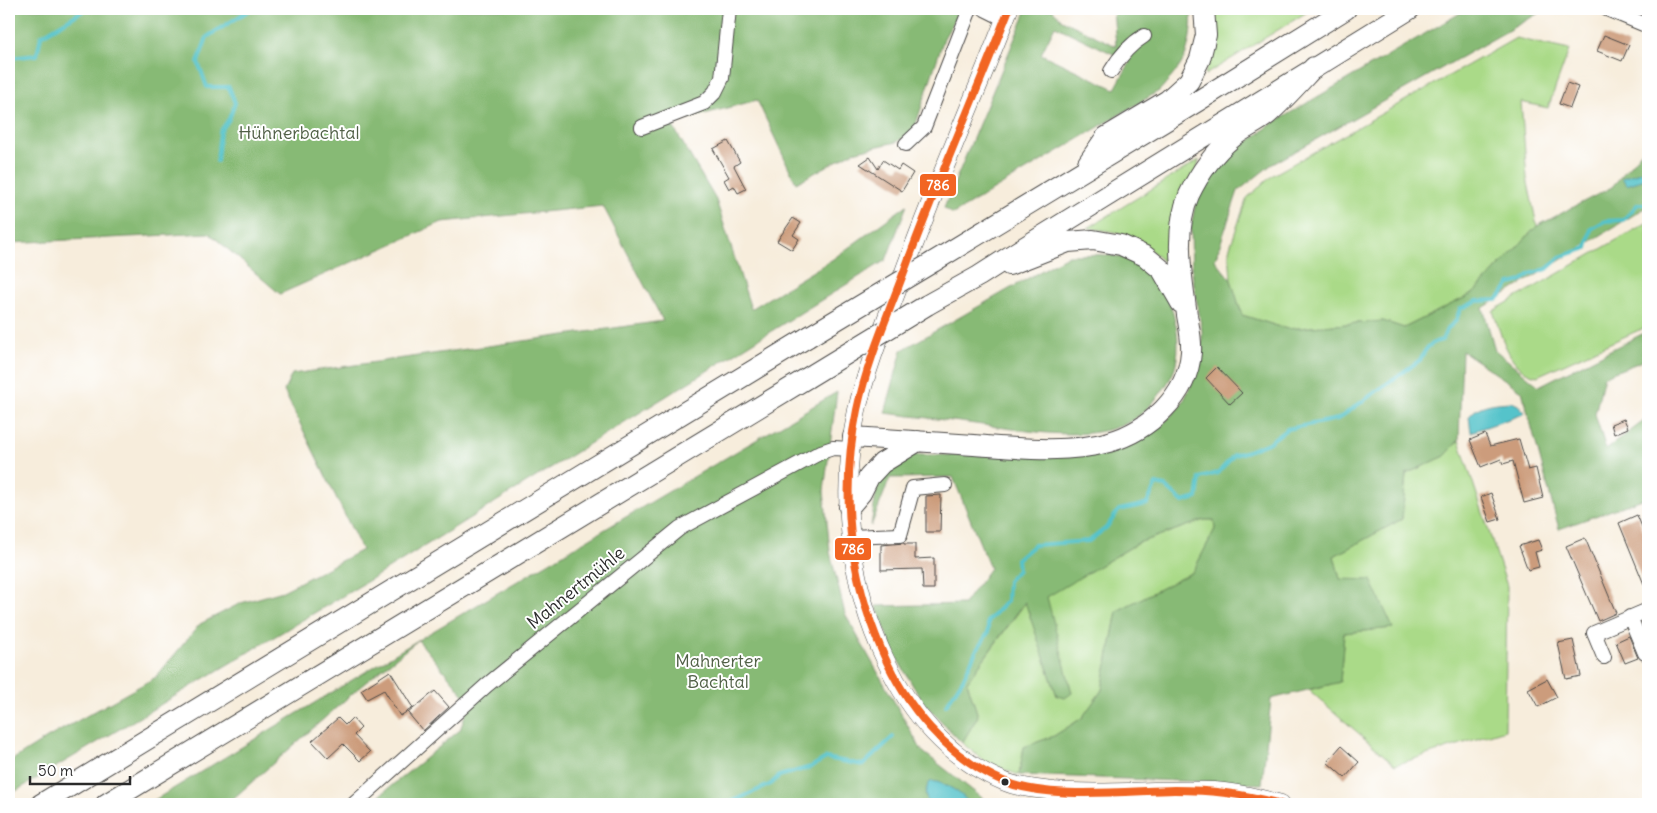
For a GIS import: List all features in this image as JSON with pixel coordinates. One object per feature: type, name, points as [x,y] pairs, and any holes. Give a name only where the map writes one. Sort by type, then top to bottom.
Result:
[{"type":"highway","points":[[1082,172],[1106,137],[1168,100],[1189,81],[1200,59],[1206,35],[1204,9]]},
{"type":"highway","points":[[41,804],[1082,172],[1346,9]]},
{"type":"highway","points":[[106,804],[927,305],[979,276],[1018,250],[1410,9]]},
{"type":"highway","points":[[852,443],[918,441],[1004,447],[1081,448],[1109,442],[1132,433],[1157,416],[1174,396],[1185,375],[1191,353],[1180,248],[1182,224],[1188,198],[1199,176],[1214,156],[1232,138],[1266,116],[1314,67]]},
{"type":"highway","points":[[979,276],[1042,254],[1068,242],[1093,240],[1112,243],[1145,256],[1162,270],[1187,314]]},
{"type":"highway","points":[[849,507],[861,493],[868,477],[882,463],[918,441]]},
{"type":"main road","points":[[1007,14],[915,240],[867,376],[857,410],[849,474],[850,537],[855,571],[861,594],[880,650],[895,681],[924,723],[960,756],[981,770],[1005,782],[1069,799],[1097,793],[1216,791],[1260,798],[1281,804]]},
{"type":"lane","points":[[642,127],[704,103],[715,92],[722,78],[730,9]]},
{"type":"lane","points":[[906,144],[924,127],[970,9]]},
{"type":"lane","points":[[985,9],[1007,14]]},
{"type":"lane","points":[[1607,9],[1648,26]]},
{"type":"lane","points":[[1111,71],[1133,42],[1144,36]]},
{"type":"lane","name":"Mahnertmühle","points":[[354,804],[487,685],[680,528],[821,452],[852,443]]},
{"type":"lane","points":[[850,537],[900,535],[913,488],[944,485]]},
{"type":"lane","points":[[1604,657],[1594,633],[1648,610]]},
{"type":"lane","points":[[1630,618],[1645,653]]},
{"type":"green space","name":"Hühnerbachtal","points":[[9,9],[961,9],[944,38],[913,133],[896,142],[853,152],[796,183],[757,100],[671,123],[716,200],[751,309],[833,259],[907,205],[886,260],[378,575],[9,795],[9,762],[47,738],[156,677],[200,624],[241,603],[283,591],[362,550],[284,391],[292,374],[663,321],[603,206],[442,222],[280,294],[209,233],[9,243]]},
{"type":"green space","points":[[1027,9],[1052,9],[1062,20],[1116,46],[1113,9],[1191,9],[1191,31],[1186,54],[1178,69],[1159,91],[953,214],[944,208]],"holes":[[[1055,26],[1130,62],[1115,89],[1041,54]]]},
{"type":"green space","points":[[1211,9],[1312,9],[1205,75],[1214,36]]},
{"type":"green space","points":[[1467,9],[1546,9],[1271,165],[1238,191],[1215,260],[1231,280],[1242,315],[1287,329],[1383,321],[1404,328],[1474,293],[1537,226],[1612,187],[1648,144],[1648,206],[1483,308],[1495,350],[1539,386],[1648,331],[1648,359],[1604,376],[1595,414],[1606,449],[1648,418],[1648,497],[1559,529],[1522,391],[1462,351],[1459,440],[1445,456],[1406,474],[1402,519],[1334,556],[1340,579],[1371,580],[1393,628],[1344,633],[1340,682],[1271,699],[1262,784],[1019,775],[1024,747],[1054,736],[1082,718],[1102,690],[1117,611],[1193,572],[1215,529],[1214,520],[1204,520],[1138,543],[1047,597],[1072,693],[1065,698],[1057,696],[1025,602],[967,682],[978,716],[962,743],[922,701],[895,655],[876,606],[964,604],[990,568],[953,477],[890,478],[871,526],[878,480],[906,455],[1105,455],[1139,441],[1162,425],[1182,404],[1192,383],[1202,351],[1202,331],[1192,273],[1191,227],[1196,200],[1222,161],[1273,123]]},
{"type":"green space","points":[[1516,38],[1569,50],[1548,108],[1521,102],[1527,178],[1537,226],[1474,293],[1404,328],[1383,321],[1287,329],[1242,315],[1231,280],[1229,250],[1247,198],[1273,175]]},
{"type":"green space","points":[[1199,160],[1174,271],[1146,246],[1115,232],[1088,228]]},
{"type":"green space","points":[[1648,222],[1648,326],[1537,376],[1527,373],[1519,367],[1503,340],[1493,311]]},
{"type":"green space","points":[[1069,255],[1103,255],[1128,259],[1148,271],[1166,296],[1176,328],[1177,359],[1173,373],[1165,387],[1146,409],[1125,424],[1093,433],[1076,434],[1058,434],[885,413],[902,350]]},
{"type":"green space","name":"Mahnerter Bachtal","points":[[837,392],[824,491],[830,552],[845,614],[922,751],[990,804],[369,804],[460,730],[470,702],[418,640]]},
{"type":"green space","points":[[1459,440],[1507,586],[1505,730],[1395,765],[1309,690],[1340,682],[1344,633],[1392,628],[1340,579],[1334,556],[1402,519],[1406,474],[1445,456]]},
{"type":"green space","points":[[1204,520],[1214,520],[1215,529],[1193,572],[1117,611],[1102,690],[1082,718],[1054,736],[1024,747],[1019,775],[988,764],[962,743],[978,716],[967,682],[1026,602],[1057,696],[1072,693],[1046,597],[1138,543]]},
{"type":"green space","points":[[418,640],[361,686],[227,804],[148,804]]},
{"type":"water","points":[[1648,169],[1648,178],[1627,185],[1622,178]]},
{"type":"water","points":[[1512,402],[1520,406],[1524,413],[1471,432],[1469,417],[1477,409],[1488,405]]},
{"type":"water","points":[[932,781],[953,789],[970,804],[928,804],[925,794],[928,784]]},
{"type":"building","points":[[1604,35],[1629,45],[1622,61],[1597,51]]},
{"type":"building","points":[[1567,83],[1578,87],[1570,108],[1559,104]]},
{"type":"building","points":[[728,141],[740,162],[734,166],[746,189],[738,193],[734,186],[729,189],[724,180],[729,177],[713,149]]},
{"type":"building","points":[[870,157],[878,169],[883,160],[898,170],[901,165],[913,173],[902,191],[860,164]]},
{"type":"building","points":[[793,218],[801,223],[793,235],[799,239],[792,250],[777,241]]},
{"type":"building","points":[[1217,367],[1242,393],[1230,404],[1206,378]]},
{"type":"building","points":[[1624,419],[1628,428],[1614,434],[1611,424]]},
{"type":"building","points":[[1485,434],[1490,446],[1519,439],[1528,470],[1536,468],[1543,498],[1524,503],[1513,461],[1503,464],[1501,459],[1481,467],[1470,440]]},
{"type":"building","points":[[1491,493],[1500,519],[1490,522],[1481,497]]},
{"type":"building","points":[[941,495],[940,532],[926,532],[926,496]]},
{"type":"building","points":[[1637,515],[1648,541],[1648,594],[1619,523]]},
{"type":"building","points":[[1585,538],[1616,613],[1598,621],[1566,546]]},
{"type":"building","points":[[1538,540],[1542,550],[1535,552],[1539,567],[1528,570],[1519,546]]},
{"type":"building","points":[[915,544],[915,559],[934,558],[934,589],[923,589],[922,569],[881,570],[881,545]]},
{"type":"building","points":[[1629,636],[1638,658],[1625,663],[1616,642]]},
{"type":"building","points":[[1573,640],[1581,676],[1566,679],[1558,643]]},
{"type":"building","points":[[390,671],[413,708],[400,716],[384,690],[367,699],[361,690]]},
{"type":"building","points":[[1547,679],[1557,697],[1538,707],[1528,689]]},
{"type":"building","points":[[435,691],[449,707],[423,731],[408,713]]},
{"type":"building","points":[[338,718],[345,725],[352,718],[361,728],[354,735],[370,752],[360,761],[343,744],[328,758],[312,741]]},
{"type":"building","points":[[1341,746],[1359,762],[1345,778],[1327,762]]},
{"type":"waterway","points":[[9,58],[37,55],[41,36],[86,9]]},
{"type":"waterway","points":[[217,161],[220,132],[229,119],[235,103],[229,87],[207,87],[198,62],[207,37],[251,9]]},
{"type":"waterway","points":[[946,705],[963,679],[976,651],[988,633],[988,621],[1007,601],[1008,581],[1018,570],[1017,559],[1034,545],[1089,541],[1106,528],[1119,510],[1147,504],[1156,484],[1165,486],[1183,502],[1197,498],[1200,478],[1218,473],[1234,455],[1268,443],[1287,429],[1338,419],[1420,360],[1428,347],[1442,340],[1447,329],[1456,321],[1460,309],[1477,301],[1497,300],[1510,284],[1522,281],[1530,274],[1547,269],[1560,257],[1587,248],[1591,229],[1605,221],[1623,220],[1638,204],[1648,204]]},
{"type":"waterway","points":[[727,804],[771,784],[779,776],[811,767],[826,758],[863,765],[893,737]]},
{"type":"transit line","name":"786","points":[[1009,9],[930,204],[872,356],[861,392],[852,440],[849,502],[855,563],[871,622],[892,672],[903,691],[930,728],[963,758],[982,771],[1003,781],[1042,791],[1087,793],[1201,791],[1241,795],[1281,804]]}]
